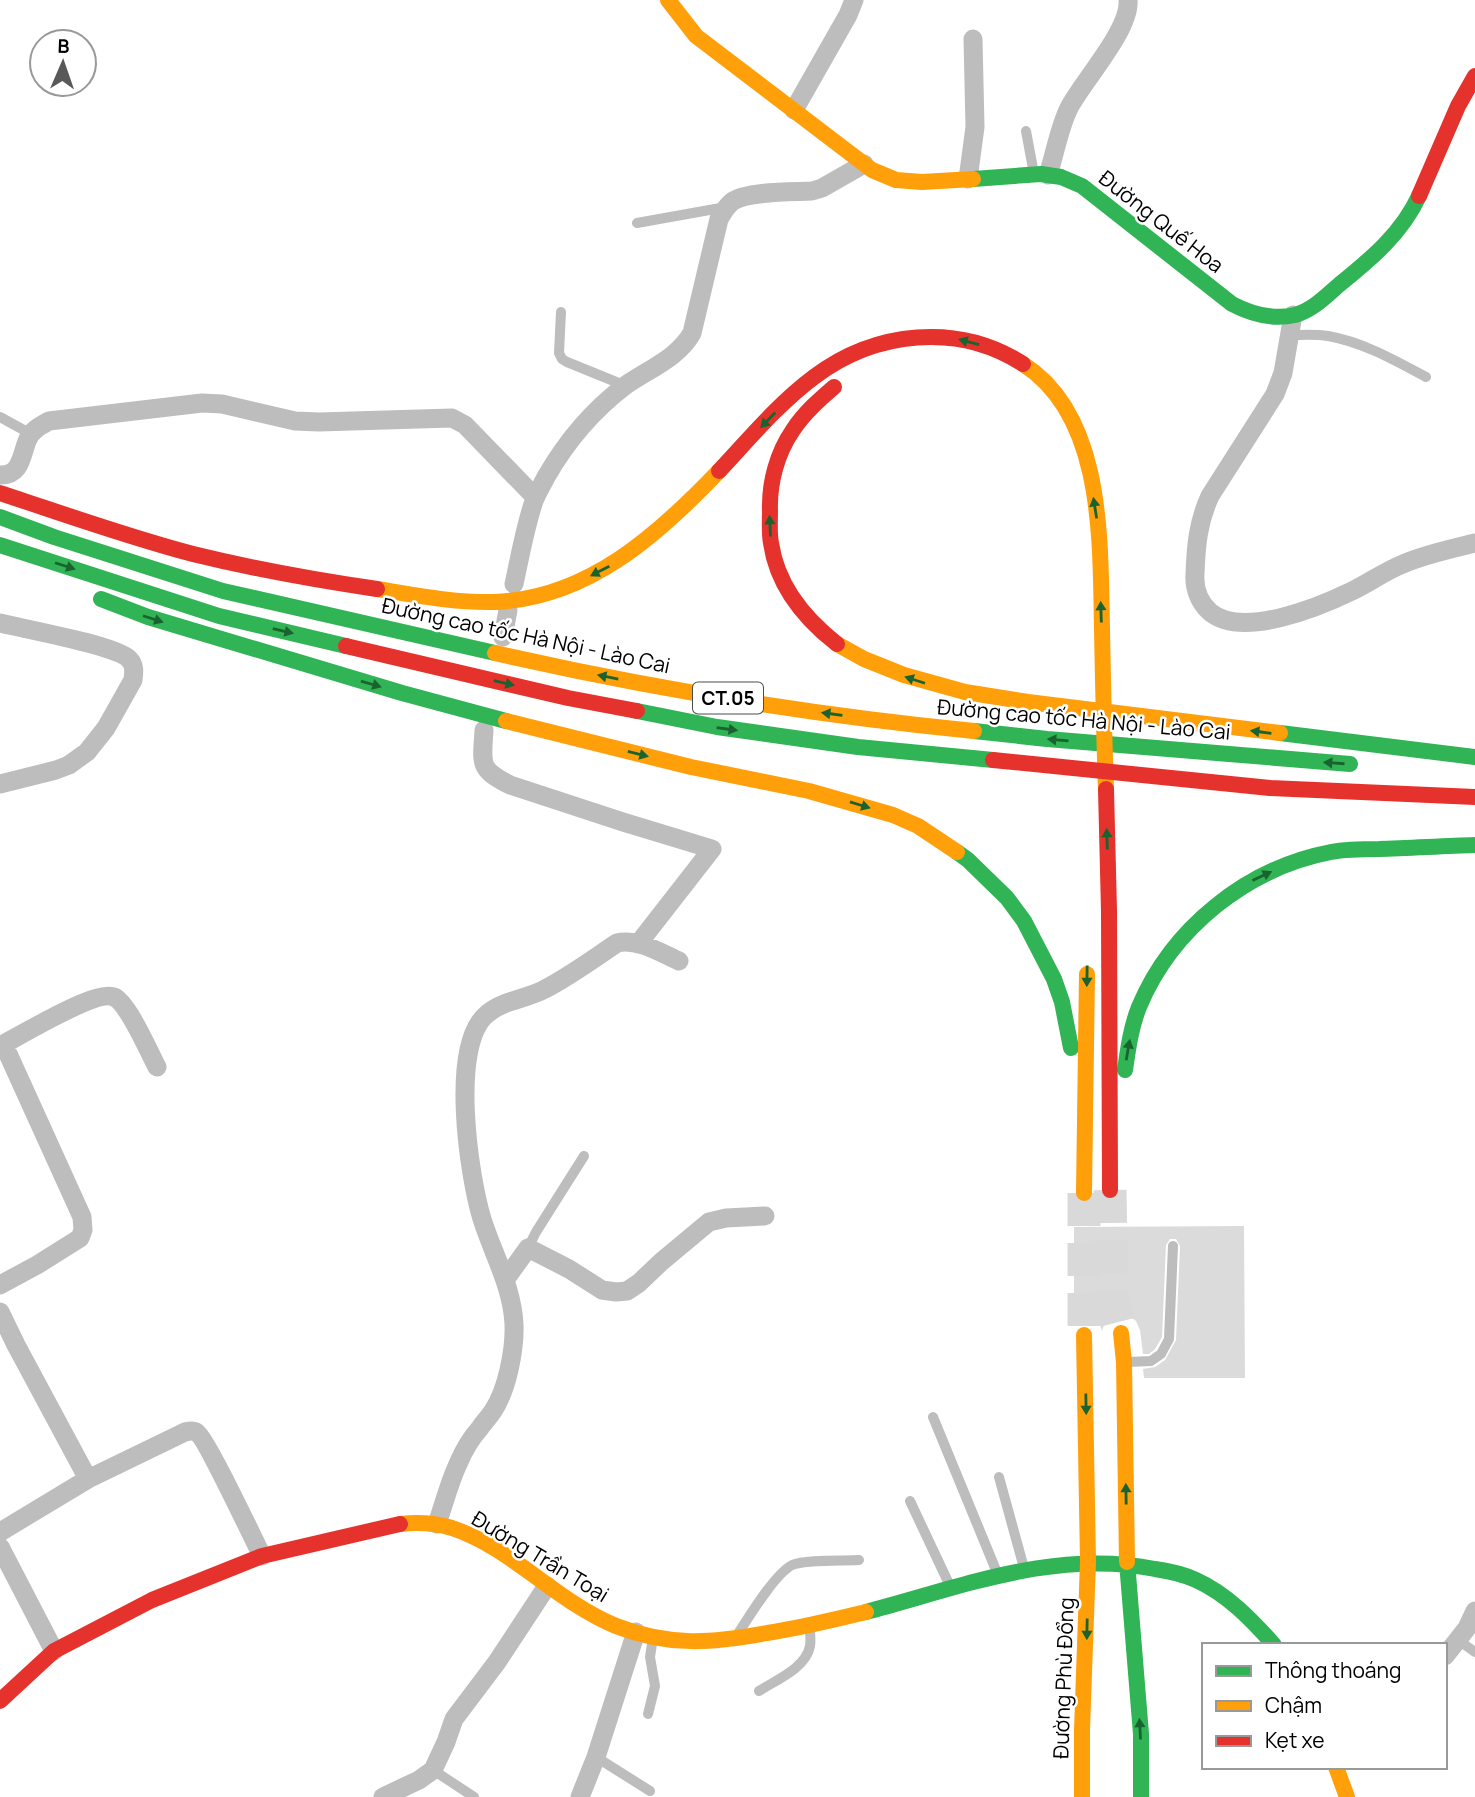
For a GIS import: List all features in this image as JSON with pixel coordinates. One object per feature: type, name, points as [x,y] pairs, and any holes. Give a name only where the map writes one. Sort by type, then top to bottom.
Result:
[{"type":"main road","name":"Đường Quế Hoa","points":[[668,0],[696,36],[872,170],[896,180],[922,182],[1041,175],[1061,177],[1082,186],[1232,304],[1248,313],[1271,317],[1293,315],[1312,308],[1373,257],[1399,229],[1417,202],[1457,106],[1475,76]]},
{"type":"main road","points":[[0,493],[125,534],[216,560],[321,581],[464,602],[526,598],[550,593],[580,581],[613,564],[644,542],[671,520],[799,387],[839,361],[891,340],[929,335],[964,339],[1006,354],[1027,365],[1046,379],[1070,414],[1090,471],[1099,535],[1109,907],[1110,1190],[1118,1114],[1134,1020],[1153,979],[1197,923],[1251,881],[1307,858],[1362,849],[1475,845]]},
{"type":"main road","points":[[848,376],[815,402],[789,435],[775,467],[768,503],[771,545],[785,585],[806,616],[833,642],[895,673],[986,695],[1281,735],[1475,757]]},
{"type":"main road","name":"Đường cao tốc Hà Nội - Lào Cai","points":[[0,517],[54,537],[223,590],[549,665],[640,683],[796,709],[908,724],[1276,759],[1369,765]]},
{"type":"main road","name":"CT.05","points":[[0,545],[219,616],[568,698],[717,727],[858,747],[1270,788],[1475,797]]},
{"type":"main road","points":[[0,554],[59,581]]},
{"type":"main road","points":[[82,591],[148,618],[401,693],[677,764],[809,791],[893,815],[918,826],[968,860],[1007,898],[1024,921],[1054,979],[1066,1020],[1075,1077],[1084,1193],[1087,957]]},
{"type":"main road","points":[[1084,687],[1085,784]]},
{"type":"main road","points":[[1121,1332],[1124,1362],[1127,1562],[1141,1734],[1141,1797]]},
{"type":"main road","name":"Đường Phù Đổng","points":[[1082,1797],[1088,1561],[1084,1335]]},
{"type":"main road","name":"Đường Trần Toại","points":[[0,1701],[54,1651],[152,1600],[262,1556],[398,1524],[418,1523],[437,1524],[480,1541],[589,1614],[645,1634],[686,1642],[713,1642],[810,1626],[998,1575],[1088,1561],[1127,1562],[1201,1582],[1245,1614],[1272,1643]]},
{"type":"main road","points":[[1337,1769],[1347,1797]]},
{"type":"street","points":[[794,110],[854,0]]},
{"type":"street","points":[[1041,175],[1065,116],[1107,52],[1127,15],[1128,0]]},
{"type":"street","points":[[968,179],[975,127],[974,39]]},
{"type":"street","points":[[514,584],[536,497],[560,453],[607,402],[675,353],[692,333],[719,219],[726,207],[734,200],[746,196],[822,188],[864,164]]},
{"type":"street","points":[[1293,315],[1283,373],[1275,394],[1202,513],[1196,539],[1195,581],[1198,596],[1207,610],[1216,617],[1246,623],[1279,619],[1351,591],[1412,560],[1475,542]]},
{"type":"street","points":[[0,475],[14,473],[31,434],[37,427],[49,421],[202,403],[222,404],[295,421],[452,418],[465,425],[536,497]]},
{"type":"street","points":[[503,637],[508,610]]},
{"type":"street","points":[[0,623],[99,646],[120,653],[134,666],[133,680],[106,728],[86,752],[69,765],[0,785]]},
{"type":"street","points":[[484,730],[483,761],[485,769],[492,776],[510,785],[712,849],[638,944]]},
{"type":"street","points":[[437,1524],[457,1465],[477,1430],[494,1410],[506,1378],[514,1326],[505,1280],[473,1187],[465,1084],[468,1051],[473,1034],[486,1014],[544,990],[617,943],[638,944],[679,961]]},
{"type":"street","points":[[0,1285],[80,1238],[83,1224],[2,1045],[85,1001],[103,995],[114,996],[122,1002],[157,1067]]},
{"type":"street","points":[[505,1280],[528,1248],[569,1269],[601,1290],[627,1291],[709,1222],[726,1218],[765,1216]]},
{"type":"street","points":[[0,1312],[88,1479]]},
{"type":"street","points":[[0,1532],[88,1479],[192,1430],[209,1450],[262,1556]]},
{"type":"street","points":[[0,1547],[54,1651]]},
{"type":"street","points":[[383,1797],[419,1780],[433,1770],[454,1719],[498,1662],[547,1586]]},
{"type":"street","points":[[1452,1648],[1475,1611]]},
{"type":"street","points":[[580,1797],[645,1634]]},
{"type":"lane","points":[[1026,131],[1041,175]]},
{"type":"lane","points":[[637,223],[726,207]]},
{"type":"lane","points":[[561,312],[559,353],[562,359],[626,386]]},
{"type":"lane","points":[[1290,335],[1328,336],[1347,341],[1384,355],[1426,377]]},
{"type":"lane","points":[[0,417],[31,434]]},
{"type":"lane","points":[[528,1248],[584,1156]]},
{"type":"lane","points":[[1124,1362],[1151,1362],[1161,1354],[1169,1339],[1173,1246]]},
{"type":"lane","points":[[933,1416],[998,1575]]},
{"type":"lane","points":[[999,1477],[1024,1569]]},
{"type":"lane","points":[[910,1501],[951,1588]]},
{"type":"lane","points":[[735,1639],[764,1595],[792,1566],[803,1562],[859,1560]]},
{"type":"lane","points":[[759,1691],[802,1662],[810,1645],[810,1626]]},
{"type":"lane","points":[[645,1634],[655,1686],[648,1714]]},
{"type":"lane","points":[[1452,1648],[1475,1652]]},
{"type":"lane","points":[[596,1757],[650,1791]]},
{"type":"lane","points":[[433,1770],[474,1797]]},
{"type":"building","points":[[1244,1226],[1245,1378],[1144,1378],[1143,1369],[1155,1367],[1165,1360],[1176,1340],[1180,1246],[1176,1239],[1170,1239],[1166,1245],[1162,1337],[1149,1354],[1143,1354],[1140,1330],[1136,1321],[1128,1315],[1110,1317],[1102,1331],[1093,1318],[1083,1316],[1074,1319],[1074,1227]]},
{"type":"tunnel","points":[[1110,1190],[1112,1298],[1121,1333]]},
{"type":"tunnel","points":[[1084,1193],[1084,1335]]},
{"type":"traffic: fast","points":[[973,179],[1041,174],[1061,177],[1082,186],[1232,304],[1254,313],[1279,317],[1308,310],[1363,265],[1395,234],[1419,196]]},
{"type":"traffic: fast","points":[[0,517],[223,591],[495,653]]},
{"type":"traffic: fast","points":[[0,545],[219,616],[346,646]]},
{"type":"traffic: fast","points":[[101,599],[148,617],[402,693],[506,721]]},
{"type":"traffic: fast","points":[[637,711],[717,727],[858,747],[993,760]]},
{"type":"traffic: fast","points":[[974,731],[1350,764]]},
{"type":"traffic: fast","points":[[1280,733],[1475,757]]},
{"type":"traffic: fast","points":[[1125,1070],[1136,1015],[1153,978],[1192,927],[1242,887],[1300,860],[1331,852],[1475,845]]},
{"type":"traffic: fast","points":[[957,852],[1007,898],[1024,921],[1054,979],[1062,1002],[1071,1048]]},
{"type":"traffic: fast","points":[[1127,1562],[1141,1734],[1141,1797]]},
{"type":"traffic: fast","points":[[866,1612],[973,1582],[1045,1567],[1118,1564],[1176,1573],[1207,1586],[1238,1608],[1272,1643]]},
{"type":"traffic: slow","points":[[668,0],[696,36],[872,170],[896,180],[922,182],[973,179]]},
{"type":"traffic: slow","points":[[1023,364],[1050,387],[1070,415],[1084,448],[1092,484],[1100,559],[1106,789]]},
{"type":"traffic: slow","points":[[377,589],[479,602],[528,598],[560,589],[590,576],[646,540],[719,471]]},
{"type":"traffic: slow","points":[[837,644],[864,659],[904,675],[965,692],[1280,733]]},
{"type":"traffic: slow","points":[[495,653],[733,700],[974,731]]},
{"type":"traffic: slow","points":[[506,721],[691,767],[809,791],[893,815],[918,826],[957,852]]},
{"type":"traffic: slow","points":[[1084,1193],[1087,974]]},
{"type":"traffic: slow","points":[[1121,1333],[1124,1362],[1127,1562]]},
{"type":"traffic: slow","points":[[1084,1335],[1088,1561]]},
{"type":"traffic: slow","points":[[400,1524],[439,1525],[474,1537],[515,1561],[594,1616],[636,1633],[655,1637],[691,1641],[728,1639],[792,1629],[866,1612]]},
{"type":"traffic: slow","points":[[1082,1797],[1088,1561]]},
{"type":"traffic: slow","points":[[1337,1769],[1347,1797]]},
{"type":"traffic: jam","points":[[1419,196],[1458,106],[1475,76]]},
{"type":"traffic: jam","points":[[719,471],[801,387],[838,362],[863,350],[890,342],[944,338],[972,342],[1023,364]]},
{"type":"traffic: jam","points":[[834,387],[802,418],[778,458],[770,500],[770,539],[779,573],[794,600],[814,624],[837,644]]},
{"type":"traffic: jam","points":[[0,493],[193,554],[285,574],[377,589]]},
{"type":"traffic: jam","points":[[346,646],[568,698],[637,711]]},
{"type":"traffic: jam","points":[[993,760],[1270,788],[1475,797]]},
{"type":"traffic: jam","points":[[1106,789],[1110,1190]]},
{"type":"traffic: jam","points":[[0,1701],[54,1651],[152,1600],[262,1556],[400,1524]]}]
